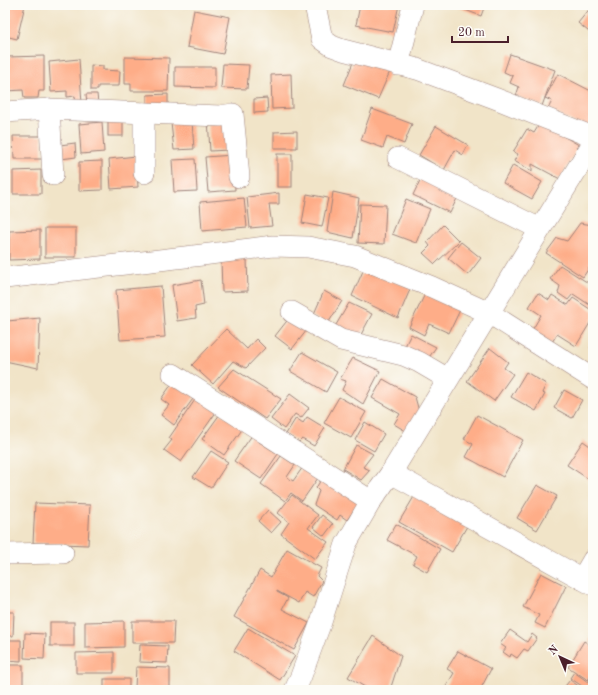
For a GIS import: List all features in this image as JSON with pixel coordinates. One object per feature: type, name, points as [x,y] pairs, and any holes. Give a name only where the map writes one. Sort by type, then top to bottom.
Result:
[{"type":"street","points":[[315,5],[322,40],[332,46],[418,69],[593,137]]},
{"type":"street","points":[[398,64],[413,5]]},
{"type":"street","points":[[5,112],[49,109],[220,116],[233,114],[239,177]]},
{"type":"street","points":[[49,109],[53,175]]},
{"type":"street","points":[[144,113],[144,172]]},
{"type":"street","points":[[295,690],[302,676],[321,622],[346,544],[371,501],[391,473],[593,144]]},
{"type":"street","points":[[398,158],[540,229]]},
{"type":"street","points":[[5,278],[273,246],[308,246],[355,256],[489,313],[593,379]]},
{"type":"street","points":[[292,312],[341,340],[402,355],[420,362],[448,379]]},
{"type":"street","points":[[173,374],[371,501]]},
{"type":"street","points":[[391,473],[588,582],[593,560]]},
{"type":"street","points":[[5,554],[63,553]]},
{"type":"building","points":[[5,5],[25,5],[17,39],[5,36]]},
{"type":"building","points":[[360,5],[399,5],[393,32],[356,25]]},
{"type":"building","points":[[452,5],[485,5],[481,16]]},
{"type":"building","points":[[592,6],[593,7],[593,35],[578,23]]},
{"type":"building","points":[[194,10],[230,17],[223,54],[187,47]]},
{"type":"building","points":[[510,54],[555,70],[542,106],[516,96],[519,87],[510,83],[513,76],[504,72]]},
{"type":"building","points":[[356,55],[391,69],[378,99],[344,85]]},
{"type":"building","points":[[44,56],[44,91],[39,91],[38,98],[24,98],[23,90],[7,91],[7,57]]},
{"type":"building","points":[[125,57],[169,58],[168,91],[131,91],[131,84],[125,84]]},
{"type":"building","points":[[79,59],[82,104],[76,105],[75,96],[67,97],[67,91],[51,92],[49,62]]},
{"type":"building","points":[[223,64],[249,65],[247,89],[221,88]]},
{"type":"building","points":[[91,65],[103,66],[103,70],[120,71],[119,86],[98,86],[98,90],[91,90]]},
{"type":"building","points":[[175,67],[215,67],[215,88],[175,87]]},
{"type":"building","points":[[291,74],[292,108],[272,109],[271,75]]},
{"type":"building","points":[[558,74],[593,92],[593,123],[589,130],[548,109],[552,101],[545,98]]},
{"type":"building","points":[[86,94],[97,94],[98,103],[87,103]]},
{"type":"building","points":[[168,94],[168,107],[147,107],[147,95]]},
{"type":"building","points":[[267,98],[268,112],[254,113],[254,99]]},
{"type":"building","points":[[372,109],[412,124],[404,144],[387,137],[383,148],[361,140]]},
{"type":"building","points":[[228,118],[229,150],[210,151],[208,119]]},
{"type":"building","points":[[108,120],[123,120],[123,136],[108,136]]},
{"type":"building","points":[[192,121],[194,149],[174,150],[171,123]]},
{"type":"building","points":[[102,122],[104,152],[81,154],[79,124]]},
{"type":"building","points":[[540,123],[579,145],[560,179],[532,164],[532,171],[514,161],[518,154],[513,152],[527,129],[534,133]]},
{"type":"building","points":[[436,126],[468,145],[463,155],[455,150],[444,170],[419,155]]},
{"type":"building","points":[[297,131],[297,148],[274,148],[274,132]]},
{"type":"building","points":[[13,136],[42,136],[42,159],[14,159]]},
{"type":"building","points":[[75,143],[76,157],[61,159],[60,145]]},
{"type":"building","points":[[277,154],[292,154],[292,187],[277,187]]},
{"type":"building","points":[[233,155],[235,190],[208,192],[205,157]]},
{"type":"building","points":[[136,156],[138,187],[111,189],[109,159]]},
{"type":"building","points":[[195,159],[197,191],[174,192],[172,160]]},
{"type":"building","points":[[102,161],[102,190],[79,191],[79,162]]},
{"type":"building","points":[[513,165],[542,182],[532,199],[503,183]]},
{"type":"building","points":[[41,170],[41,194],[13,194],[13,171]]},
{"type":"building","points":[[424,172],[461,190],[450,213],[413,195]]},
{"type":"building","points":[[333,192],[359,198],[353,238],[327,232]]},
{"type":"building","points":[[279,193],[279,204],[269,204],[272,226],[250,228],[247,197]]},
{"type":"building","points":[[307,194],[328,198],[322,227],[302,223]]},
{"type":"building","points":[[244,198],[247,227],[202,231],[200,202]]},
{"type":"building","points":[[406,199],[430,209],[416,243],[392,234]]},
{"type":"building","points":[[360,204],[386,205],[384,244],[358,243]]},
{"type":"building","points":[[580,223],[593,225],[593,271],[589,268],[583,277],[546,253],[557,238],[567,241]]},
{"type":"building","points":[[443,225],[459,241],[435,264],[423,253],[430,246],[427,242]]},
{"type":"building","points":[[45,228],[76,228],[76,257],[45,257]]},
{"type":"building","points":[[40,230],[40,259],[9,260],[9,231]]},
{"type":"building","points":[[461,242],[481,258],[468,275],[448,258]]},
{"type":"building","points":[[221,259],[247,259],[248,291],[222,292]]},
{"type":"building","points":[[560,265],[593,286],[593,307],[573,294],[568,300],[558,293],[560,286],[550,279]]},
{"type":"building","points":[[363,271],[411,287],[398,318],[352,296]]},
{"type":"building","points":[[201,280],[204,305],[195,307],[196,318],[177,321],[172,285]]},
{"type":"building","points":[[161,286],[165,337],[120,340],[116,290]]},
{"type":"building","points":[[324,291],[342,301],[327,325],[313,316]]},
{"type":"building","points":[[538,293],[549,300],[552,295],[568,305],[573,298],[593,311],[593,318],[576,346],[557,334],[551,344],[531,332],[541,315],[529,307]]},
{"type":"building","points":[[425,294],[460,310],[449,333],[429,324],[424,335],[409,327]]},
{"type":"building","points":[[349,303],[372,314],[357,342],[333,330]]},
{"type":"building","points":[[290,317],[307,330],[292,349],[275,336]]},
{"type":"building","points":[[40,318],[38,368],[5,361],[7,321]]},
{"type":"building","points":[[226,329],[247,349],[256,339],[265,348],[246,368],[233,361],[213,384],[192,365]]},
{"type":"building","points":[[411,334],[436,347],[426,362],[404,348]]},
{"type":"building","points":[[593,346],[593,356],[590,347]]},
{"type":"building","points":[[490,348],[508,362],[504,368],[513,374],[494,401],[467,381]]},
{"type":"building","points":[[302,352],[337,372],[326,392],[290,371]]},
{"type":"building","points":[[353,358],[380,371],[363,404],[342,390],[346,381],[340,379]]},
{"type":"building","points":[[234,369],[281,399],[265,419],[218,387]]},
{"type":"building","points":[[526,372],[546,384],[542,393],[545,394],[536,411],[511,397]]},
{"type":"building","points":[[177,377],[198,392],[174,425],[161,415],[169,405],[161,399]]},
{"type":"building","points":[[383,379],[415,397],[420,415],[409,433],[394,424],[400,414],[372,398]]},
{"type":"building","points":[[564,390],[582,400],[572,418],[554,408]]},
{"type":"building","points":[[199,394],[219,408],[181,462],[164,450],[172,440],[169,438]]},
{"type":"building","points":[[290,394],[309,408],[301,418],[295,414],[284,429],[271,419]]},
{"type":"building","points":[[339,397],[366,412],[351,438],[324,423]]},
{"type":"building","points":[[220,414],[246,424],[224,455],[202,439]]},
{"type":"building","points":[[477,415],[523,440],[503,477],[466,457],[473,444],[464,439]]},
{"type":"building","points":[[307,417],[325,428],[314,446],[302,439],[299,442],[286,434],[296,418],[303,423]]},
{"type":"building","points":[[365,422],[384,434],[374,451],[355,440]]},
{"type":"building","points":[[255,431],[263,437],[259,442],[278,454],[261,479],[234,461]]},
{"type":"building","points":[[583,441],[593,448],[593,475],[590,480],[567,465]]},
{"type":"building","points":[[356,445],[373,454],[363,467],[370,470],[361,480],[343,469]]},
{"type":"building","points":[[211,451],[228,462],[211,488],[193,477]]},
{"type":"building","points":[[281,456],[295,465],[287,477],[293,481],[303,467],[318,478],[302,501],[291,493],[285,501],[261,484]]},
{"type":"building","points":[[325,473],[360,501],[347,520],[340,515],[337,520],[314,505],[319,491],[316,488]]},
{"type":"building","points":[[537,485],[557,496],[537,530],[517,518]]},
{"type":"building","points":[[418,490],[470,521],[452,552],[399,522]]},
{"type":"building","points":[[292,495],[318,515],[308,528],[328,542],[315,559],[281,534],[289,522],[278,513]]},
{"type":"building","points":[[35,503],[90,505],[88,545],[33,543]]},
{"type":"building","points":[[268,510],[281,522],[271,533],[258,521]]},
{"type":"building","points":[[322,515],[333,524],[324,536],[313,527]]},
{"type":"building","points":[[5,516],[7,516],[6,528],[5,528]]},
{"type":"building","points":[[396,524],[440,549],[427,572],[413,564],[417,556],[387,540]]},
{"type":"building","points":[[287,549],[321,568],[317,576],[322,581],[313,597],[305,592],[299,603],[277,591],[288,598],[282,609],[309,623],[294,650],[234,617],[260,570],[271,577]]},
{"type":"building","points":[[541,573],[566,586],[545,628],[535,623],[539,615],[523,607]]},
{"type":"building","points":[[5,612],[14,612],[13,636],[5,636]]},
{"type":"building","points":[[124,621],[124,647],[85,648],[85,622]]},
{"type":"building","points":[[132,621],[174,621],[173,643],[132,643]]},
{"type":"building","points":[[50,622],[74,622],[74,646],[50,646]]},
{"type":"building","points":[[248,628],[295,656],[280,680],[234,651]]},
{"type":"building","points":[[510,630],[527,642],[532,634],[537,638],[528,651],[524,649],[517,658],[511,654],[510,657],[503,652],[506,648],[500,644]]},
{"type":"building","points":[[25,633],[45,634],[44,659],[24,658]]},
{"type":"building","points":[[593,635],[593,644],[589,641]]},
{"type":"building","points":[[373,636],[401,656],[390,690],[370,690],[348,677]]},
{"type":"building","points":[[5,640],[21,640],[21,661],[5,660]]},
{"type":"building","points":[[584,641],[593,647],[593,672],[588,680],[568,667]]},
{"type":"building","points":[[140,645],[168,646],[167,663],[139,662]]},
{"type":"building","points":[[458,651],[491,669],[480,690],[444,690],[454,673],[447,669]]},
{"type":"building","points":[[114,652],[114,673],[76,673],[76,653]]},
{"type":"building","points":[[5,665],[23,665],[23,690],[5,690]]},
{"type":"building","points":[[136,667],[170,668],[170,689],[135,688]]},
{"type":"building","points":[[574,672],[588,682],[593,674],[593,681],[588,690],[570,678]]},
{"type":"building","points":[[104,679],[129,679],[129,690],[104,690]]},
{"type":"building","points":[[570,680],[584,690],[562,690]]}]
